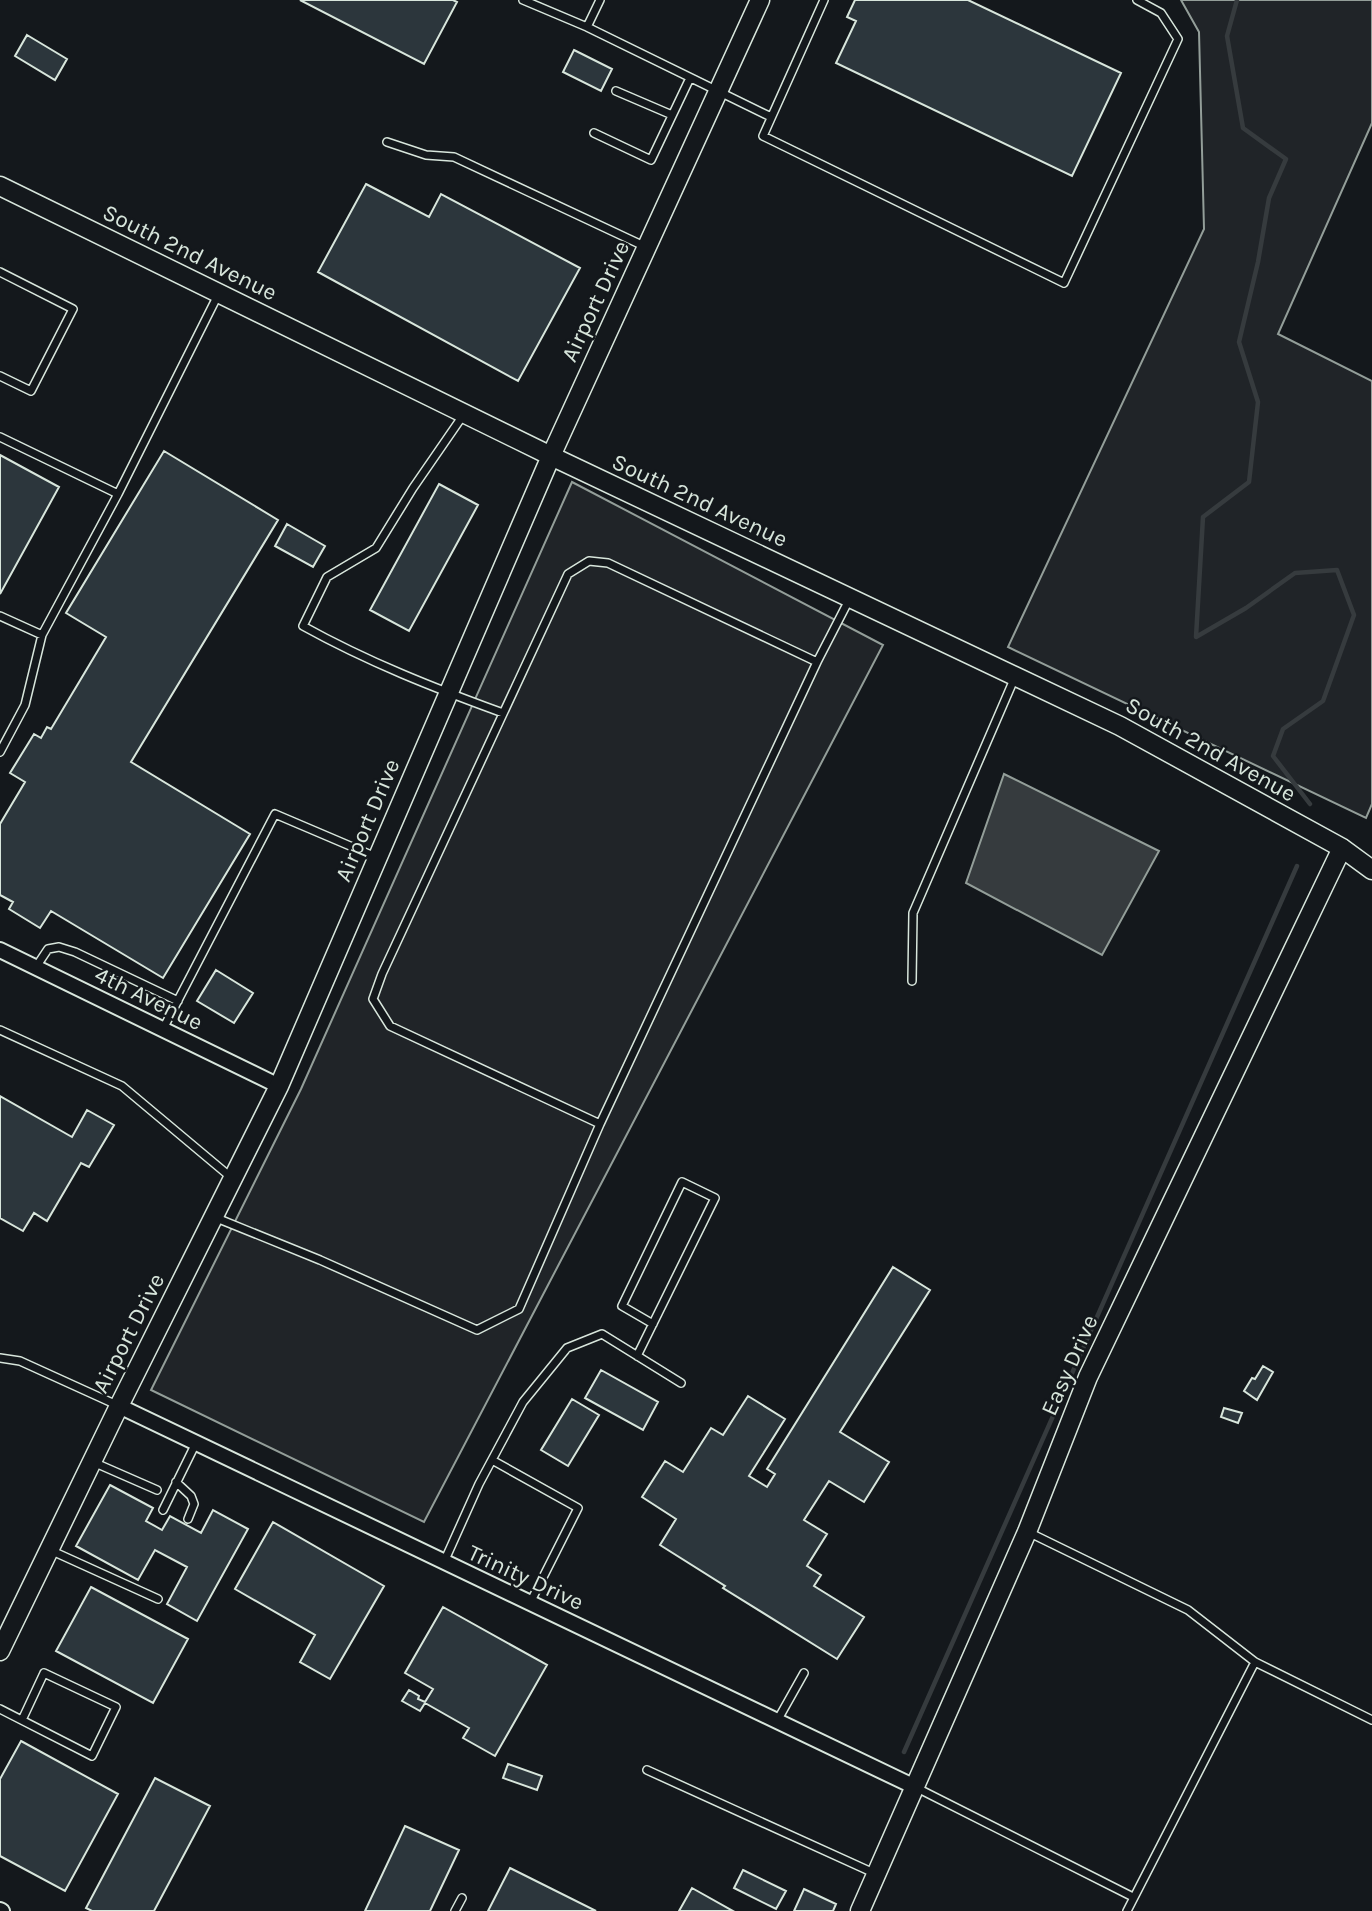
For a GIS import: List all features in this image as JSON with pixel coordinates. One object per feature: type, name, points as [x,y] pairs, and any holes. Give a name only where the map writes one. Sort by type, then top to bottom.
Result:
[{"type":"street","name":"Airport Drive","points":[[0,1651],[279,1086],[551,456],[760,0]]},
{"type":"street","name":"South 2nd Avenue","points":[[0,186],[551,456],[1120,726],[1342,848],[1372,870]]},
{"type":"street","name":"Easy Drive","points":[[860,1911],[1027,1532],[1088,1377],[1342,848]]},
{"type":"street","name":"4th Avenue","points":[[0,950],[279,1086]]},
{"type":"street","name":"Trinity Drive","points":[[119,1406],[915,1787]]},
{"type":"lane","points":[[523,0],[587,27],[771,117]]},
{"type":"lane","points":[[587,27],[600,0]]},
{"type":"lane","points":[[824,0],[763,136],[1064,283],[1178,39],[1161,13],[1138,0]]},
{"type":"lane","points":[[594,133],[651,160],[690,78]]},
{"type":"lane","points":[[616,91],[672,115]]},
{"type":"lane","points":[[387,142],[426,155],[454,157],[647,247]]},
{"type":"lane","points":[[0,272],[74,309],[31,391],[0,376]]},
{"type":"lane","points":[[0,752],[25,705],[42,635],[118,495],[219,293]]},
{"type":"lane","points":[[464,413],[376,548],[327,577],[303,626],[407,677],[503,713]]},
{"type":"lane","points":[[0,437],[118,495]]},
{"type":"lane","points":[[600,1124],[390,1026],[373,999],[382,974],[568,574],[589,561],[608,563],[817,663]]},
{"type":"lane","points":[[214,1217],[320,1260],[477,1330],[519,1309],[600,1124],[850,598]]},
{"type":"lane","points":[[0,616],[42,635]]},
{"type":"lane","points":[[912,981],[913,913],[1015,676]]},
{"type":"lane","points":[[163,1029],[275,814],[377,858]]},
{"type":"lane","points":[[35,967],[48,949],[59,947],[178,1001]]},
{"type":"lane","points":[[0,1030],[122,1086],[233,1179]]},
{"type":"lane","points":[[637,1356],[653,1324],[715,1198],[682,1182],[622,1306],[653,1324]]},
{"type":"lane","points":[[443,1562],[479,1483],[523,1402],[567,1348],[602,1334],[681,1383]]},
{"type":"lane","points":[[0,1358],[20,1361],[119,1406]]},
{"type":"lane","points":[[163,1510],[196,1443]]},
{"type":"lane","points":[[492,1460],[578,1508],[529,1603]]},
{"type":"lane","points":[[92,1462],[156,1490]]},
{"type":"lane","points":[[176,1482],[191,1496],[194,1504],[188,1519]]},
{"type":"lane","points":[[1027,1532],[1188,1610],[1255,1662],[1372,1720]]},
{"type":"lane","points":[[49,1550],[158,1599]]},
{"type":"lane","points":[[1127,1911],[1255,1662]]},
{"type":"lane","points":[[0,1721],[2,1710],[92,1756],[116,1707],[44,1673],[22,1720]]},
{"type":"lane","points":[[777,1721],[804,1673]]},
{"type":"lane","points":[[647,1770],[876,1874]]},
{"type":"lane","points":[[915,1787],[1133,1897]]},
{"type":"lane","points":[[455,1911],[461,1898]]},
{"type":"shaded area","points":[[1181,0],[1372,0],[1372,123],[1278,334],[1372,381],[1372,804],[1366,818],[1008,647],[1204,229],[1199,32]]},
{"type":"shaded area","points":[[572,482],[883,645],[424,1522],[151,1390],[301,1089]]},
{"type":"shaded area","points":[[1004,774],[1159,851],[1102,955],[966,883]]},
{"type":"building","points":[[300,0],[453,0],[457,2],[424,64]]},
{"type":"building","points":[[855,0],[968,0],[1121,73],[1072,176],[836,63],[856,21],[847,17]]},
{"type":"building","points":[[27,35],[67,59],[55,80],[15,56]]},
{"type":"building","points":[[574,50],[612,69],[601,91],[563,72]]},
{"type":"building","points":[[366,184],[429,217],[441,194],[580,268],[518,381],[318,272]]},
{"type":"building","points":[[164,451],[278,520],[131,762],[250,834],[163,978],[51,911],[40,928],[9,909],[13,902],[0,895],[0,824],[25,782],[10,773],[34,734],[41,738],[47,727],[51,729],[106,637],[66,613]]},
{"type":"building","points":[[0,455],[59,487],[0,594]]},
{"type":"building","points":[[439,484],[478,505],[409,631],[370,610]]},
{"type":"building","points":[[287,524],[325,546],[313,567],[275,546]]},
{"type":"building","points":[[216,970],[253,993],[234,1023],[197,1001]]},
{"type":"building","points":[[0,1096],[72,1137],[87,1110],[114,1125],[89,1167],[81,1163],[47,1221],[34,1213],[23,1231],[0,1218]]},
{"type":"building","points":[[893,1267],[930,1290],[840,1432],[889,1462],[864,1502],[829,1481],[804,1520],[827,1534],[807,1566],[821,1575],[814,1586],[864,1617],[837,1659],[660,1545],[676,1519],[642,1497],[665,1461],[683,1472],[711,1428],[723,1435],[748,1396],[785,1419],[749,1476],[767,1487],[775,1474],[767,1469]]},
{"type":"building","points":[[1263,1366],[1273,1372],[1257,1400],[1244,1391]]},
{"type":"building","points":[[601,1370],[658,1402],[643,1430],[585,1398]]},
{"type":"building","points":[[572,1399],[599,1415],[568,1466],[541,1450]]},
{"type":"building","points":[[1224,1408],[1242,1413],[1238,1423],[1221,1417]]},
{"type":"building","points":[[110,1485],[153,1508],[146,1521],[162,1530],[170,1516],[201,1533],[213,1510],[248,1529],[197,1621],[167,1604],[187,1567],[155,1550],[138,1580],[76,1546]]},
{"type":"building","points":[[273,1522],[384,1586],[330,1679],[300,1662],[315,1635],[235,1589]]},
{"type":"building","points":[[91,1587],[188,1639],[153,1703],[56,1651]]},
{"type":"building","points":[[443,1607],[547,1665],[495,1756],[463,1738],[469,1728],[425,1703],[420,1711],[402,1701],[409,1690],[425,1702],[433,1689],[405,1673]]},
{"type":"building","points":[[21,1741],[118,1794],[65,1891],[0,1856],[0,1779]]},
{"type":"building","points":[[508,1764],[542,1776],[537,1790],[503,1778]]},
{"type":"building","points":[[155,1778],[210,1806],[154,1911],[92,1911],[86,1908]]},
{"type":"building","points":[[405,1826],[459,1850],[430,1911],[365,1911]]},
{"type":"building","points":[[510,1868],[596,1911],[488,1911]]},
{"type":"building","points":[[743,1870],[786,1891],[776,1909],[734,1888]]},
{"type":"building","points":[[692,1888],[733,1911],[679,1911]]},
{"type":"building","points":[[804,1889],[836,1904],[833,1911],[794,1911]]},
{"type":"waterway","points":[[1237,0],[1227,36],[1243,128],[1286,159],[1269,198],[1258,262],[1239,342],[1258,402],[1249,482],[1203,517],[1196,637],[1246,608],[1295,573],[1337,570],[1354,615],[1323,701],[1283,729],[1273,756],[1310,804]]},
{"type":"waterway","points":[[904,1752],[1297,866]]}]
